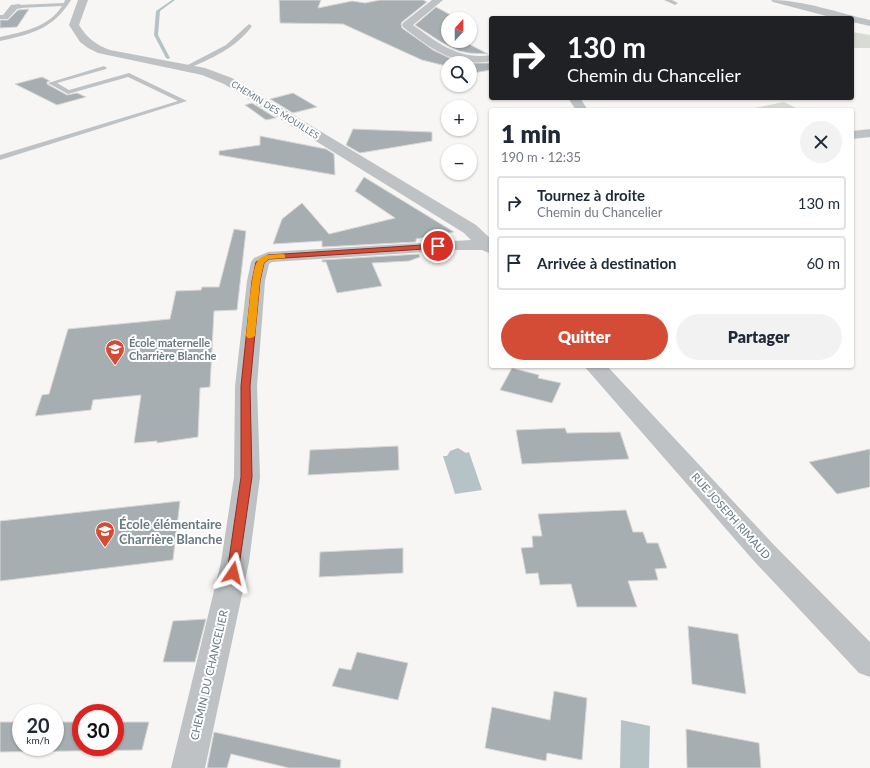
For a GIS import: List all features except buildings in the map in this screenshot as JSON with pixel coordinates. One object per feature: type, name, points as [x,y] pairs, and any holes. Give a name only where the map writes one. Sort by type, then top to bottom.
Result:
[{"type":"street","name":"CHEMIN DES MOUILLES","points":[[83,0],[74,25],[82,37],[93,48],[108,53],[185,68],[221,77],[240,87],[286,117],[291,118],[470,229],[489,245]]},
{"type":"street","points":[[438,0],[407,25],[429,41],[459,57],[473,60],[489,58]]},
{"type":"street","points":[[776,0],[838,16]]},
{"type":"street","points":[[0,17],[5,17],[14,7],[19,6]]},
{"type":"street","points":[[854,19],[870,22]]},
{"type":"street","points":[[854,135],[870,133]]},
{"type":"street","name":"CHEMIN DU CHANCELIER","points":[[188,768],[236,555],[247,477],[246,386],[256,281],[260,262],[268,257],[456,245],[489,246]]},
{"type":"street","name":"RUE JOSEPH RIMAUD","points":[[597,368],[763,552],[870,663]]},
{"type":"lane","points":[[666,0],[675,3]]},
{"type":"lane","points":[[19,6],[67,2]]},
{"type":"lane","points":[[0,39],[45,26],[56,18],[67,2]]},
{"type":"lane","points":[[185,68],[228,48],[242,37],[249,26]]},
{"type":"lane","points":[[0,158],[184,100],[129,75],[68,92],[51,83],[104,68]]},
{"type":"shaded area","points":[[854,32],[870,35],[870,48],[854,48]]},
{"type":"shaded area","points":[[784,102],[796,108],[755,108]]},
{"type":"shaded area","points":[[458,448],[466,453],[469,452],[482,490],[455,494],[443,456],[447,456],[450,451]]},
{"type":"shaded area","points":[[621,720],[650,726],[649,768],[620,768]]},
{"type":"waterway","points":[[168,58],[156,35],[158,11],[174,0]]},
{"type":"slow traffic","points":[[251,336],[256,281],[260,262],[268,257],[283,256]]},
{"type":"place","name":"École maternelle Charrière Blanche","points":[[115,366]]},
{"type":"place","name":"École élémentaire Charrière Blanche","points":[[105,548]]},
{"type":"route","points":[[233,573],[247,477],[246,386],[256,281],[260,262],[268,257],[438,246]]}]
